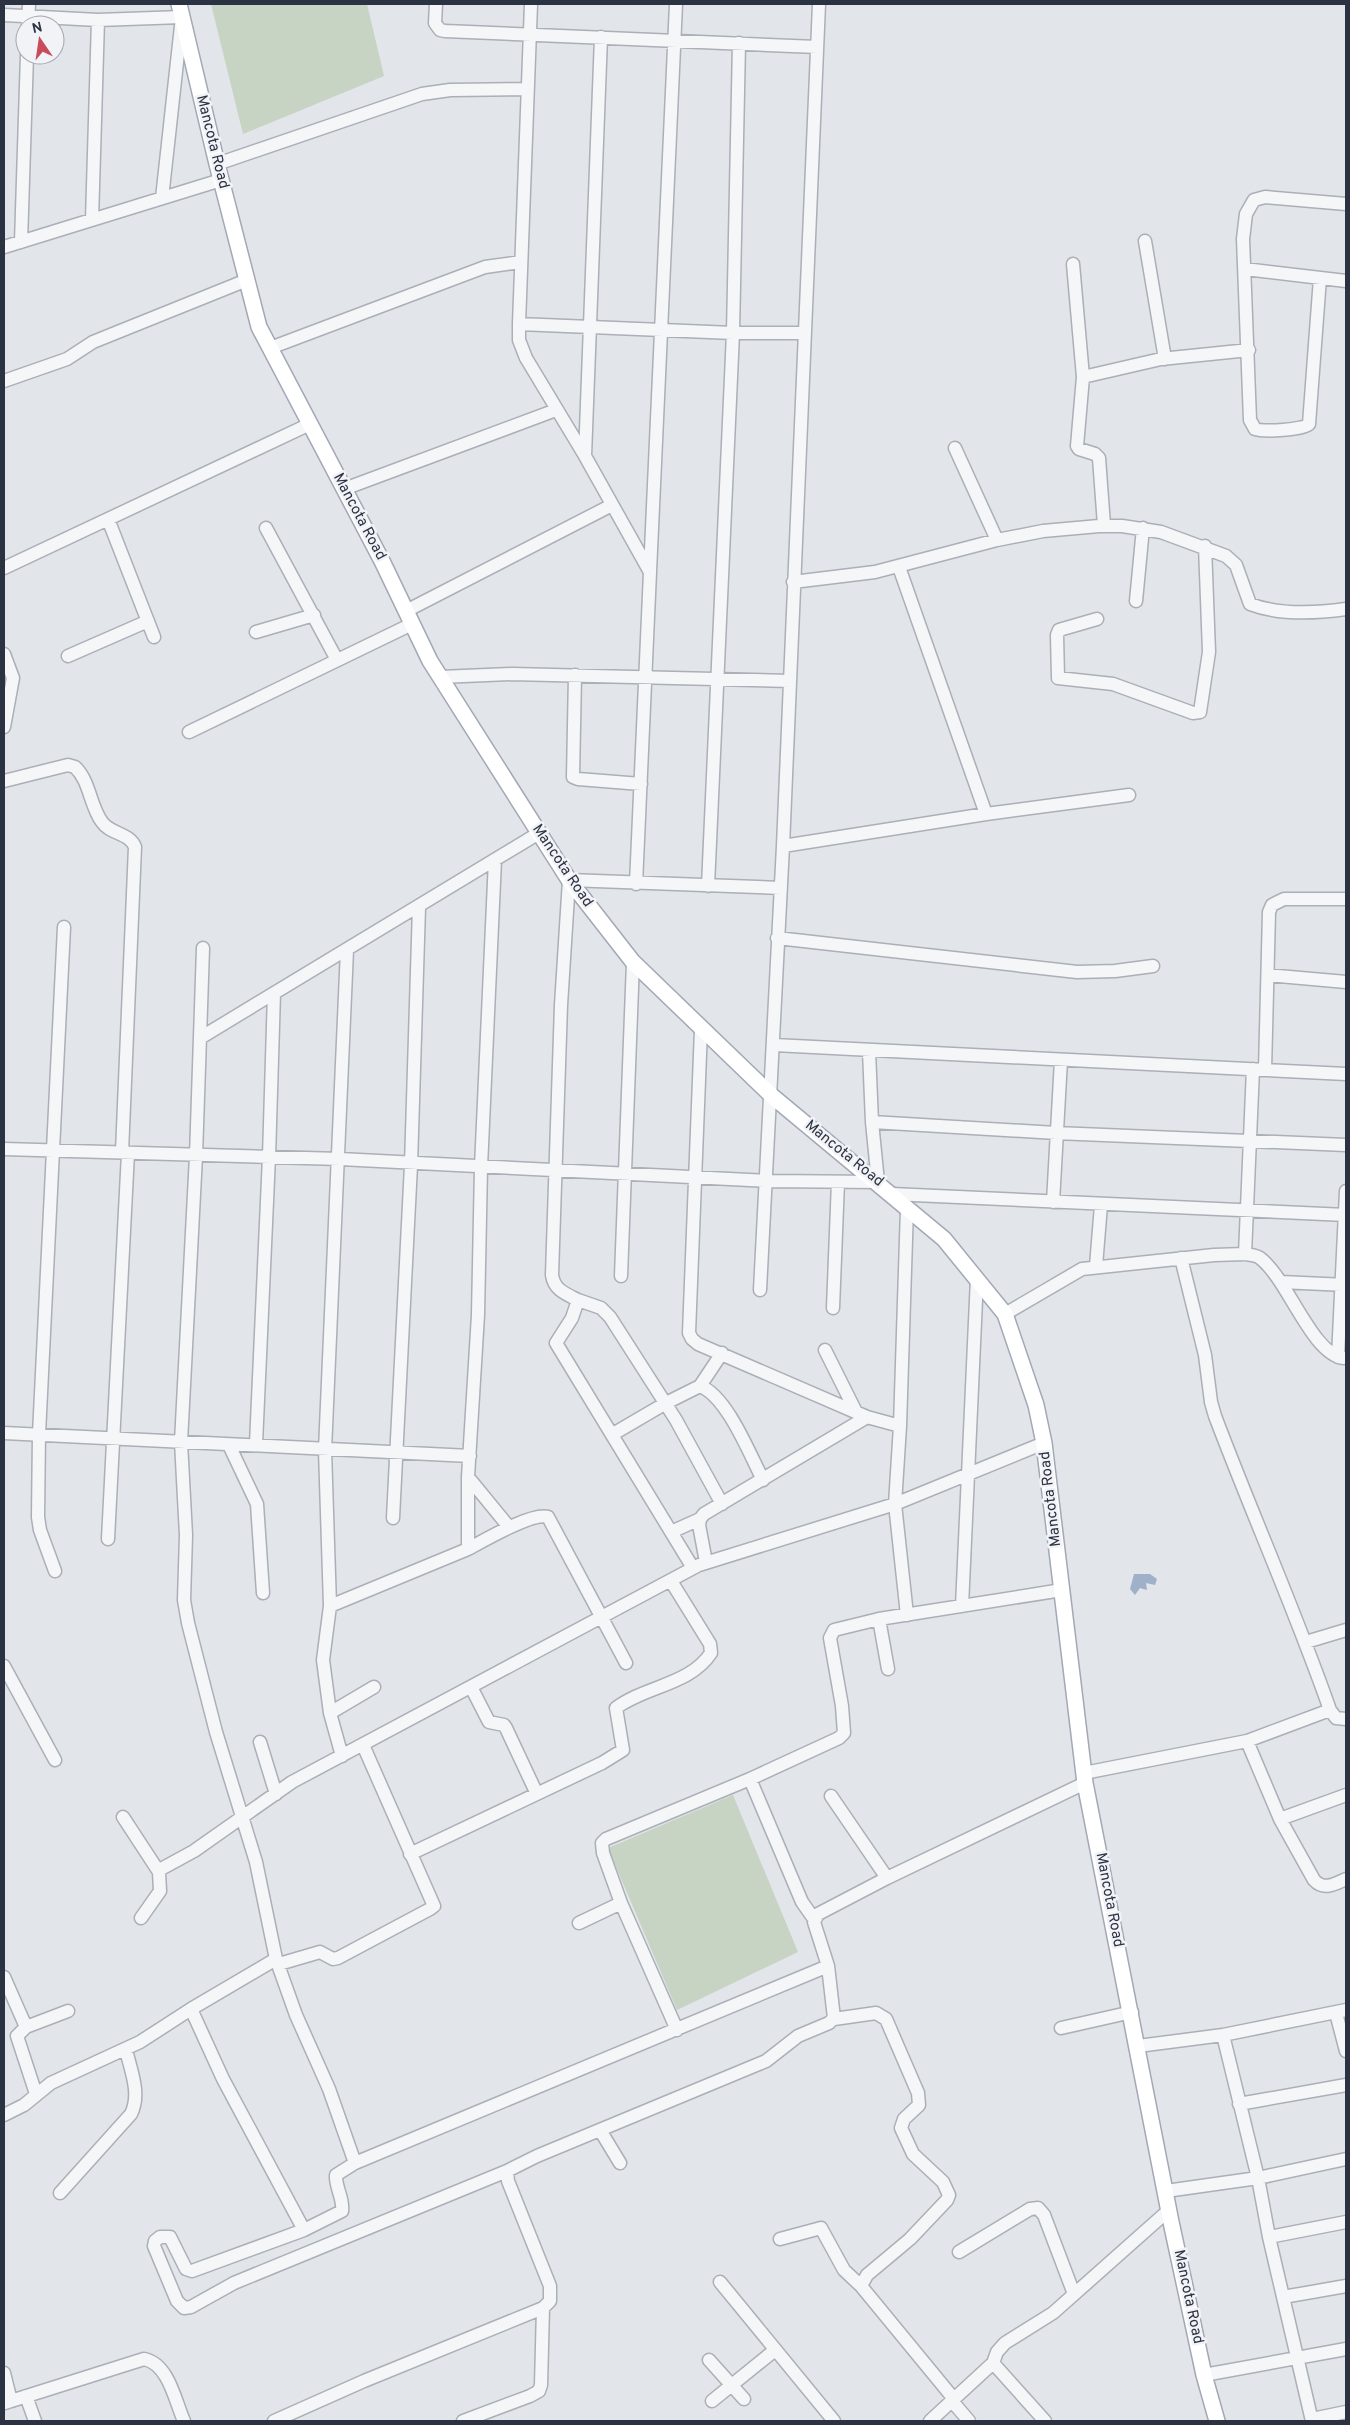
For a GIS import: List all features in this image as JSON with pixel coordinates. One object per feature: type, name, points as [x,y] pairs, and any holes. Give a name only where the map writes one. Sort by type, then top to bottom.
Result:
[{"type":"main road","name":"Mancota Road","points":[[180,10],[259,327],[440,677],[569,880],[633,962],[772,1096],[878,1182],[944,1239],[1005,1314],[1036,1405],[1044,1443],[1085,1778],[1169,2210],[1204,2375],[1217,2421]]},
{"type":"street","points":[[436,4],[435,23],[440,30],[817,47]]},
{"type":"street","points":[[531,4],[519,324],[521,349],[585,456],[650,572]]},
{"type":"street","points":[[636,884],[676,4]]},
{"type":"street","points":[[760,1290],[772,1096],[777,938],[783,846],[819,4]]},
{"type":"street","points":[[65,18],[98,20],[180,10],[162,198]]},
{"type":"street","points":[[92,220],[98,20]]},
{"type":"street","points":[[585,456],[601,37]]},
{"type":"street","points":[[708,886],[733,334],[739,43]]},
{"type":"street","points":[[20,242],[27,65]]},
{"type":"street","points":[[217,164],[422,94],[450,90],[527,89]]},
{"type":"street","points":[[4,247],[221,180]]},
{"type":"street","points":[[1320,278],[1313,396],[1311,416],[1307,427],[1259,431],[1252,426],[1245,269],[1244,225],[1246,214],[1254,200],[1265,197],[1346,204]]},
{"type":"street","points":[[1145,241],[1165,359]]},
{"type":"street","points":[[270,348],[485,266],[521,262]]},
{"type":"street","points":[[1073,264],[1083,377],[1077,446],[1079,449],[1094,454],[1099,458],[1104,525]]},
{"type":"street","points":[[1245,269],[1346,281]]},
{"type":"street","points":[[4,381],[62,361],[93,342],[247,280]]},
{"type":"street","points":[[519,324],[661,329],[733,334],[804,333]]},
{"type":"street","points":[[1083,377],[1165,359],[1248,350]]},
{"type":"street","points":[[344,489],[556,410]]},
{"type":"street","points":[[4,568],[310,424]]},
{"type":"street","points":[[955,448],[997,540]]},
{"type":"street","points":[[189,732],[337,660],[612,505]]},
{"type":"street","points":[[108,519],[154,637]]},
{"type":"street","points":[[794,582],[860,575],[997,540],[1062,529],[1104,525],[1143,528],[1205,546],[1232,559],[1250,604],[1258,607],[1296,611],[1346,609]]},
{"type":"street","points":[[266,528],[314,614],[337,660]]},
{"type":"street","points":[[1136,601],[1143,528]]},
{"type":"street","points":[[1097,619],[1060,630],[1058,635],[1058,678],[1113,684],[1193,713],[1200,712],[1208,652],[1205,546]]},
{"type":"street","points":[[899,566],[986,814]]},
{"type":"street","points":[[256,632],[314,614]]},
{"type":"street","points":[[68,656],[148,621]]},
{"type":"street","points":[[4,654],[13,678],[6,706],[4,727]]},
{"type":"street","points":[[440,677],[512,674],[790,681]]},
{"type":"street","points":[[575,675],[573,777],[641,784]]},
{"type":"street","points":[[4,781],[75,766],[82,775],[103,824],[130,840],[135,848],[125,1152],[108,1539]]},
{"type":"street","points":[[783,846],[986,814],[1129,796]]},
{"type":"street","points":[[200,1038],[539,833]]},
{"type":"street","points":[[468,1549],[468,1477],[478,1316],[481,1167],[495,860]]},
{"type":"street","points":[[722,1504],[666,1403],[610,1317],[601,1308],[560,1291],[553,1280],[561,1004],[569,880],[781,888]]},
{"type":"street","points":[[1245,1254],[1250,1141],[1268,975],[1269,912],[1272,905],[1284,900],[1346,899]]},
{"type":"street","points":[[393,1518],[411,1165],[419,907]]},
{"type":"street","points":[[55,1571],[40,1530],[38,1517],[39,1434],[64,927]]},
{"type":"street","points":[[777,938],[1077,972],[1115,971],[1153,966]]},
{"type":"street","points":[[203,948],[196,1156],[181,1442],[186,1535],[184,1600],[188,1623],[241,1817],[256,1862],[277,1961],[296,2015],[329,2089],[355,2162]]},
{"type":"street","points":[[342,1756],[330,1713],[323,1660],[330,1606],[325,1450],[340,1159],[348,950]]},
{"type":"street","points":[[621,1276],[623,1175],[633,962]]},
{"type":"street","points":[[1268,975],[1346,982]]},
{"type":"street","points":[[256,1444],[269,1157],[274,993]]},
{"type":"street","points":[[701,1029],[689,1333],[698,1344],[861,1414],[900,1426]]},
{"type":"street","points":[[774,1045],[1346,1074]]},
{"type":"street","points":[[4,1149],[340,1159],[411,1165],[555,1170],[623,1175],[695,1176],[767,1181],[878,1182],[868,1051]]},
{"type":"street","points":[[1053,1202],[1061,1060]]},
{"type":"street","points":[[872,1122],[1056,1133],[1346,1146]]},
{"type":"street","points":[[833,1308],[838,1182]]},
{"type":"street","points":[[1005,1314],[1070,1274],[1082,1269],[1181,1258],[1245,1254],[1258,1257],[1281,1282],[1308,1326],[1326,1350],[1342,1358],[1346,1191]]},
{"type":"street","points":[[892,1194],[1346,1215]]},
{"type":"street","points":[[1096,1266],[1101,1205]]},
{"type":"street","points":[[907,1208],[900,1426],[895,1504],[907,1615]]},
{"type":"street","points":[[1181,1258],[1205,1355],[1211,1402],[1215,1416],[1306,1642],[1330,1710],[1336,1718],[1346,1719]]},
{"type":"street","points":[[962,1606],[976,1278]]},
{"type":"street","points":[[1281,1282],[1344,1285]]},
{"type":"street","points":[[578,1300],[572,1318],[556,1343],[693,1568]]},
{"type":"street","points":[[825,1350],[861,1414]]},
{"type":"street","points":[[613,1434],[666,1403],[700,1386],[722,1353]]},
{"type":"street","points":[[700,1386],[718,1401],[728,1415],[763,1480]]},
{"type":"street","points":[[671,1532],[700,1519],[763,1480],[861,1414]]},
{"type":"street","points":[[4,1433],[470,1456]]},
{"type":"street","points":[[159,1872],[165,1866],[194,1851],[276,1794],[342,1756],[693,1568],[706,1562],[895,1504],[1044,1443]]},
{"type":"street","points":[[229,1445],[257,1504],[263,1593]]},
{"type":"street","points":[[468,1477],[509,1527]]},
{"type":"street","points":[[330,1606],[468,1549],[509,1527],[541,1516],[548,1517],[626,1664]]},
{"type":"street","points":[[700,1519],[706,1562]]},
{"type":"street","points":[[410,1854],[536,1792],[620,1754],[624,1746],[616,1708],[681,1678],[700,1665],[711,1653],[710,1644],[670,1581]]},
{"type":"street","points":[[677,2030],[621,1903],[603,1853],[602,1843],[839,1738],[844,1733],[845,1726],[830,1635],[838,1629],[879,1619],[1062,1590]]},
{"type":"street","points":[[879,1619],[888,1669]]},
{"type":"street","points":[[1306,1642],[1346,1630]]},
{"type":"street","points":[[4,1666],[55,1760]]},
{"type":"street","points":[[330,1713],[374,1686]]},
{"type":"street","points":[[471,1687],[489,1722],[504,1725],[506,1728],[536,1792]]},
{"type":"street","points":[[814,1918],[822,1910],[1085,1778],[1247,1741],[1330,1710]]},
{"type":"street","points":[[1247,1741],[1280,1818],[1319,1885],[1326,1886],[1346,1879]]},
{"type":"street","points":[[260,1742],[276,1794]]},
{"type":"street","points":[[4,2115],[24,2105],[36,2094],[69,2073],[126,2050],[191,2009],[277,1961],[320,1952],[333,1959],[338,1958],[434,1906],[364,1745]]},
{"type":"street","points":[[750,1778],[802,1902],[814,1918],[817,1935],[828,1966],[834,2019]]},
{"type":"street","points":[[1280,1818],[1346,1795]]},
{"type":"street","points":[[831,1796],[888,1878]]},
{"type":"street","points":[[123,1817],[159,1872],[160,1891],[141,1918]]},
{"type":"street","points":[[579,1922],[621,1903]]},
{"type":"street","points":[[828,1966],[355,2162],[336,2175],[336,2182],[343,2205],[342,2211],[304,2230],[192,2271],[186,2269],[170,2237],[160,2237],[155,2241],[154,2246],[177,2301],[184,2308],[191,2307],[234,2283],[507,2171],[766,2060],[798,2036],[834,2019],[876,2013],[886,2019],[920,2101],[916,2109],[901,2123],[904,2138],[914,2154],[943,2182],[949,2195],[947,2200],[910,2239],[867,2275],[861,2286]]},
{"type":"street","points":[[4,1978],[26,2027]]},
{"type":"street","points":[[191,2009],[223,2079],[304,2230]]},
{"type":"street","points":[[36,2094],[17,2036],[26,2027],[68,2011]]},
{"type":"street","points":[[1138,2046],[1223,2035],[1341,2011],[1346,2051]]},
{"type":"street","points":[[1061,2028],[1132,2012]]},
{"type":"street","points":[[1223,2035],[1238,2104],[1258,2178],[1269,2237],[1312,2420],[1346,2412]]},
{"type":"street","points":[[60,2193],[131,2114],[135,2105],[134,2082],[126,2050]]},
{"type":"street","points":[[1238,2104],[1346,2085]]},
{"type":"street","points":[[600,2130],[620,2163]]},
{"type":"street","points":[[1166,2190],[1258,2178],[1346,2159]]},
{"type":"street","points":[[274,2421],[364,2381],[543,2308],[550,2301],[550,2286],[508,2181],[507,2171]]},
{"type":"street","points":[[958,2252],[1030,2209],[1038,2208],[1044,2215],[1074,2294]]},
{"type":"street","points":[[930,2421],[993,2363],[997,2352],[1005,2342],[1053,2313],[1169,2210]]},
{"type":"street","points":[[1269,2237],[1346,2222]]},
{"type":"street","points":[[780,2239],[821,2228],[844,2270],[861,2286],[969,2421]]},
{"type":"street","points":[[720,2282],[834,2421]]},
{"type":"street","points":[[1283,2298],[1346,2286]]},
{"type":"street","points":[[463,2421],[539,2391],[541,2385],[543,2308]]},
{"type":"street","points":[[712,2401],[775,2350]]},
{"type":"street","points":[[1204,2375],[1346,2350]]},
{"type":"street","points":[[4,2373],[8,2402],[144,2359],[152,2361],[164,2374],[184,2421]]},
{"type":"street","points":[[709,2360],[744,2400]]},
{"type":"street","points":[[993,2363],[1046,2421]]},
{"type":"street","points":[[26,2396],[35,2421]]},
{"type":"green space","points":[[211,4],[367,4],[384,76],[243,134]]},
{"type":"green space","points":[[733,1795],[798,1952],[677,2010],[608,1848]]},
{"type":"water","points":[[1134,1574],[1150,1574],[1157,1579],[1155,1585],[1146,1583],[1147,1590],[1140,1588],[1135,1595],[1130,1589]]}]
